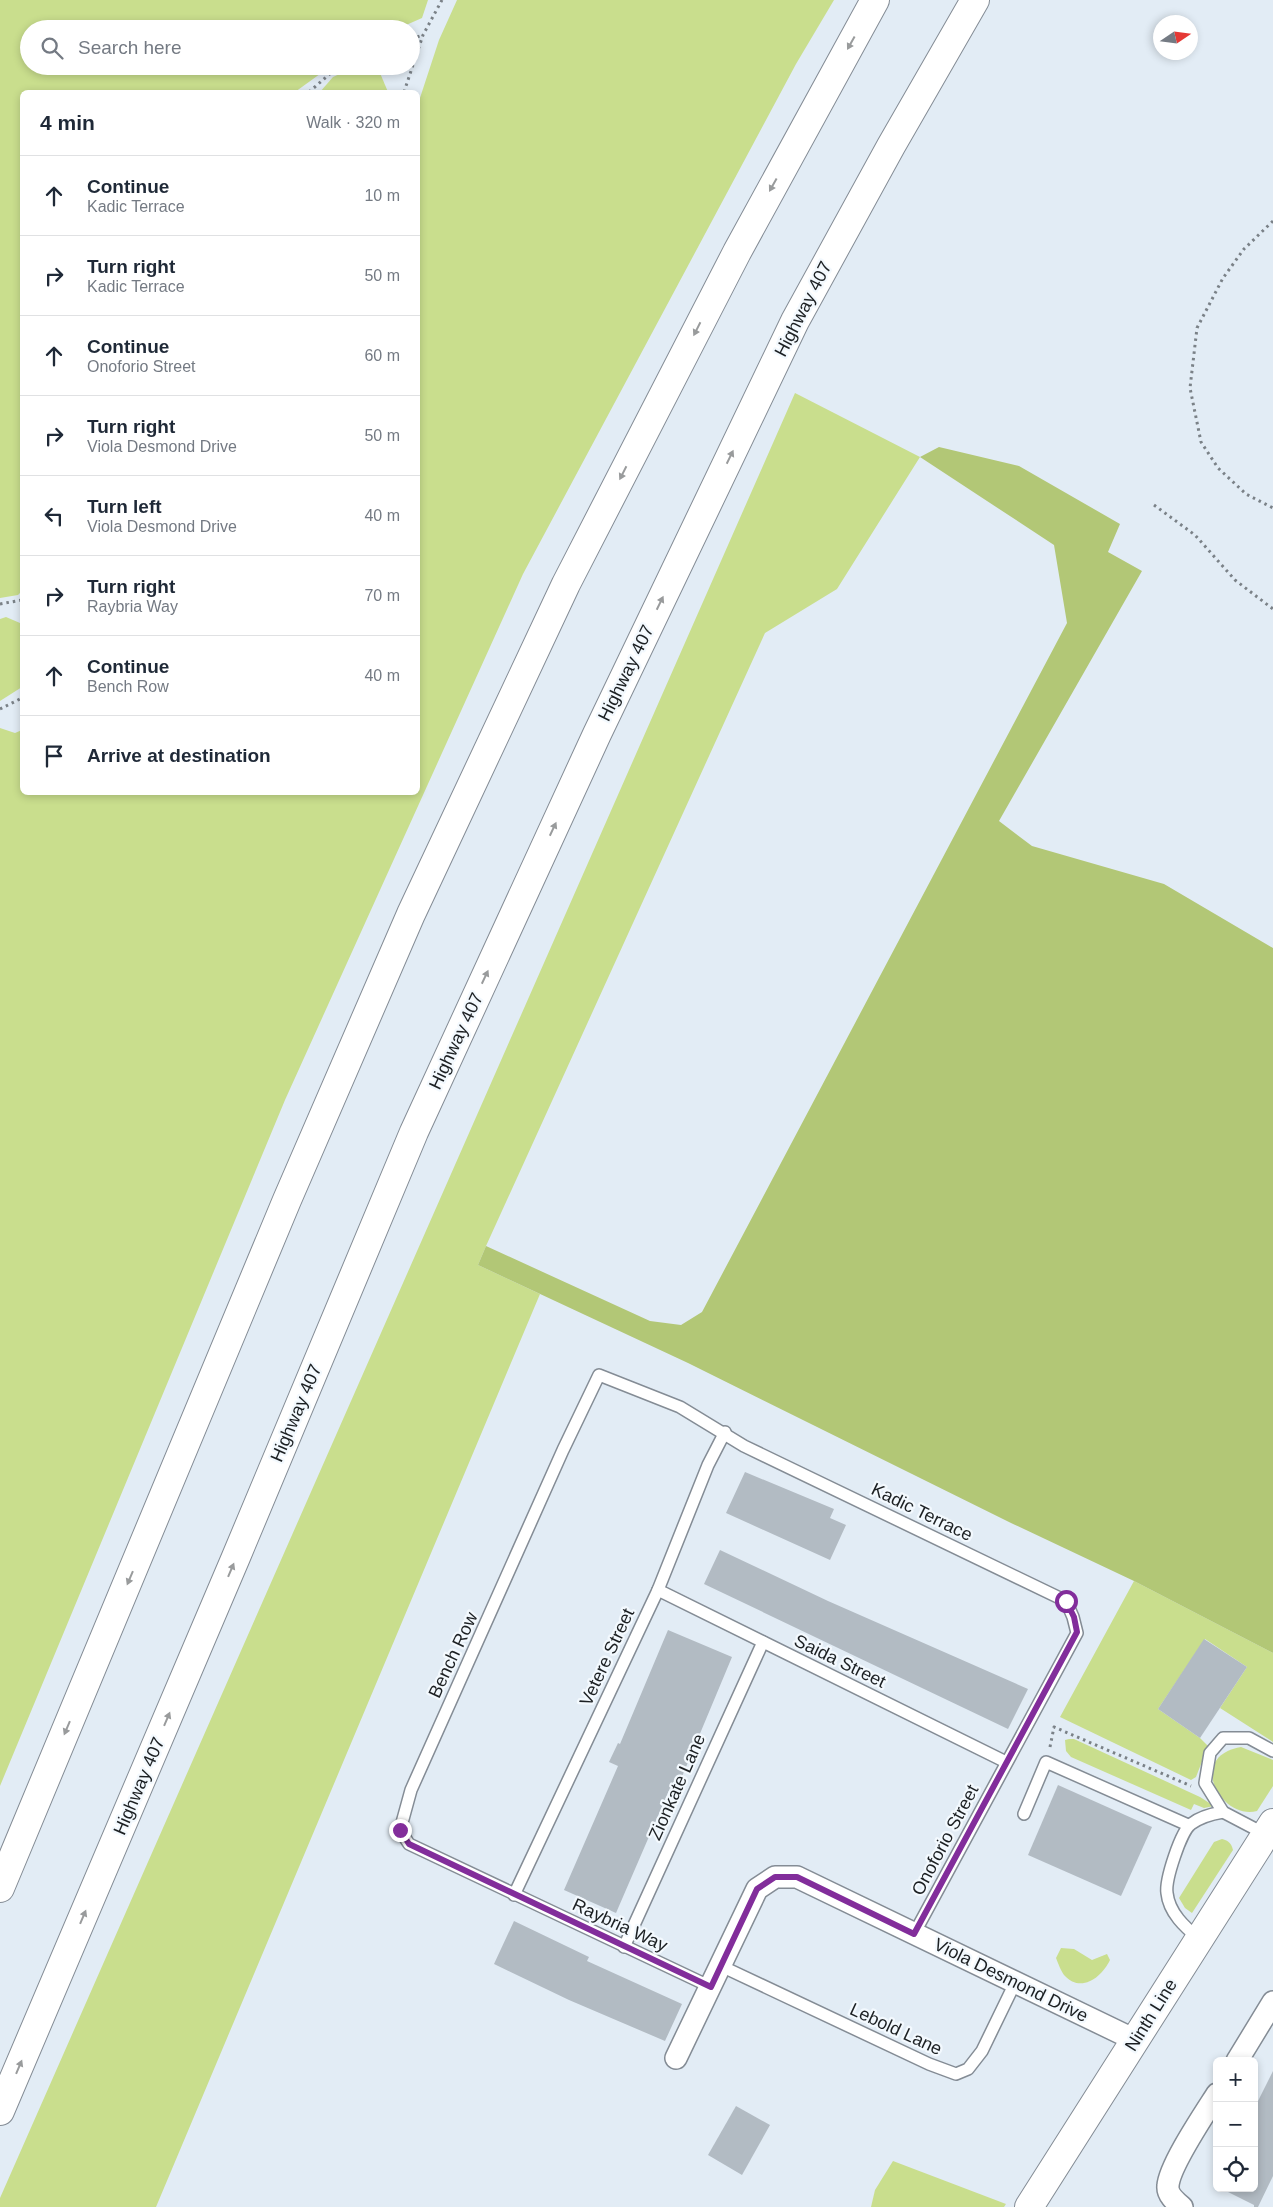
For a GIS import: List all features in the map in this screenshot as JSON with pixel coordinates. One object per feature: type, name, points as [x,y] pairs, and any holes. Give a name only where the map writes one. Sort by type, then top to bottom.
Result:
[{"type":"main road","points":[[0,1888],[286,1200],[416,906],[566,584],[737,252],[875,0]]},
{"type":"main road","name":"Highway 407","points":[[0,2111],[236,1558],[414,1132],[592,743],[795,321],[891,146],[975,0]]},
{"type":"main road","name":"Ninth Line","points":[[1029,2207],[1269,1828]]},
{"type":"street","name":"Viola Desmond Drive","points":[[676,2058],[757,1889],[775,1877],[797,1877],[1135,2040]]},
{"type":"street","points":[[1239,2057],[1273,2002]]},
{"type":"street","points":[[1182,2207],[1172,2198],[1168,2186],[1179,2157],[1213,2101]]},
{"type":"lane","name":"Kadic Terrace","points":[[599,1375],[680,1406],[725,1432],[744,1446],[1066,1601],[1074,1617],[1077,1632],[1006,1762]]},
{"type":"lane","name":"Bench Row","points":[[514,1894],[409,1844],[400,1830],[411,1790],[563,1450],[599,1375]]},
{"type":"lane","name":"Vetere Street","points":[[514,1894],[658,1590],[708,1465],[725,1432]]},
{"type":"lane","name":"Saida Street","points":[[658,1590],[1006,1762]]},
{"type":"lane","name":"Zionkate Lane","points":[[624,1947],[762,1642]]},
{"type":"lane","points":[[1223,1812],[1205,1783],[1210,1753],[1223,1738],[1249,1738],[1273,1751]]},
{"type":"lane","name":"Onoforio Street","points":[[914,1934],[1006,1762]]},
{"type":"lane","points":[[1024,1814],[1046,1762],[1188,1825]]},
{"type":"lane","points":[[1199,1939],[1178,1920],[1167,1893],[1169,1868],[1188,1825],[1206,1816],[1223,1812],[1269,1828]]},
{"type":"lane","name":"Raybria Way","points":[[514,1894],[711,1987]]},
{"type":"lane","name":"Lebold Lane","points":[[721,1966],[929,2064],[956,2074],[968,2069],[982,2051],[1015,1983]]},
{"type":"path","points":[[420,44],[442,0]]},
{"type":"path","points":[[311,90],[329,75]]},
{"type":"path","points":[[405,90],[410,75]]},
{"type":"path","points":[[1273,221],[1244,249],[1223,278],[1197,328],[1190,388],[1201,442],[1218,468],[1246,494],[1273,508]]},
{"type":"path","points":[[1154,505],[1195,535],[1235,580],[1273,610]]},
{"type":"path","points":[[0,604],[20,600]]},
{"type":"path","points":[[0,709],[20,699]]},
{"type":"path","points":[[1046,1762],[1054,1728],[1190,1786],[1205,1783]]},
{"type":"green space","points":[[0,0],[428,0],[422,18],[417,20],[20,20],[20,75],[319,75],[298,90],[20,90],[20,593],[0,598]]},
{"type":"green space","points":[[457,0],[834,0],[796,64],[523,574],[285,1100],[0,1786],[0,728],[15,733],[20,731],[20,795],[420,795],[420,98],[439,40]]},
{"type":"green space","points":[[337,75],[381,75],[387,90],[322,90],[333,77]]},
{"type":"green space","points":[[795,393],[920,457],[837,589],[765,633],[486,1246],[478,1265],[540,1294],[156,2207],[0,2207],[0,2198]]},
{"type":"green space","points":[[939,447],[1019,466],[1120,524],[1108,552],[1142,571],[999,821],[1032,846],[1164,884],[1273,948],[1273,1653],[1134,1581],[1011,1523],[688,1363],[478,1265],[486,1246],[650,1321],[681,1325],[702,1312],[1067,623],[1054,545],[920,457]]},
{"type":"green space","points":[[6,617],[20,623],[20,688],[0,701],[0,619]]},
{"type":"green space","points":[[1134,1581],[1273,1653],[1273,1742],[1220,1708],[1247,1667],[1205,1639],[1158,1709],[1200,1738],[1208,1746],[1196,1777],[1191,1780],[1060,1717]]},
{"type":"green space","points":[[1074,1739],[1200,1797],[1214,1806],[1204,1808],[1194,1804],[1191,1810],[1071,1757],[1066,1751],[1065,1740]]},
{"type":"green space","points":[[1241,1747],[1273,1760],[1273,1786],[1257,1811],[1244,1812],[1232,1807],[1222,1798],[1215,1786],[1212,1774],[1215,1763],[1224,1753]]},
{"type":"green space","points":[[1222,1839],[1229,1843],[1233,1850],[1192,1913],[1185,1908],[1179,1898],[1214,1842]]},
{"type":"green space","points":[[1061,1948],[1074,1949],[1092,1960],[1107,1954],[1110,1960],[1096,1977],[1084,1983],[1077,1983],[1064,1975],[1061,1969],[1056,1958]]},
{"type":"green space","points":[[893,2161],[1006,2204],[1004,2207],[871,2207],[875,2190]]},
{"type":"building","points":[[745,1472],[834,1509],[830,1518],[846,1525],[830,1560],[726,1513]]},
{"type":"building","points":[[720,1550],[828,1601],[1028,1689],[1008,1729],[704,1584]]},
{"type":"building","points":[[668,1630],[732,1657],[676,1791],[670,1788],[616,1913],[564,1890],[618,1766],[609,1762],[618,1743],[620,1744]]},
{"type":"building","points":[[1204,1639],[1247,1667],[1200,1738],[1158,1709]]},
{"type":"building","points":[[1058,1785],[1152,1827],[1121,1896],[1028,1855]]},
{"type":"building","points":[[514,1921],[589,1957],[587,1961],[682,2004],[665,2041],[569,2000],[494,1964]]},
{"type":"building","points":[[1273,2071],[1273,2176],[1258,2207],[1254,2207],[1254,2205],[1228,2192],[1258,2192],[1258,2101]]},
{"type":"building","points":[[736,2106],[770,2125],[742,2175],[708,2155]]},
{"type":"route","points":[[400,1830],[409,1844],[711,1987],[757,1889],[775,1877],[797,1877],[914,1934],[1077,1632],[1074,1617],[1066,1601]]}]
